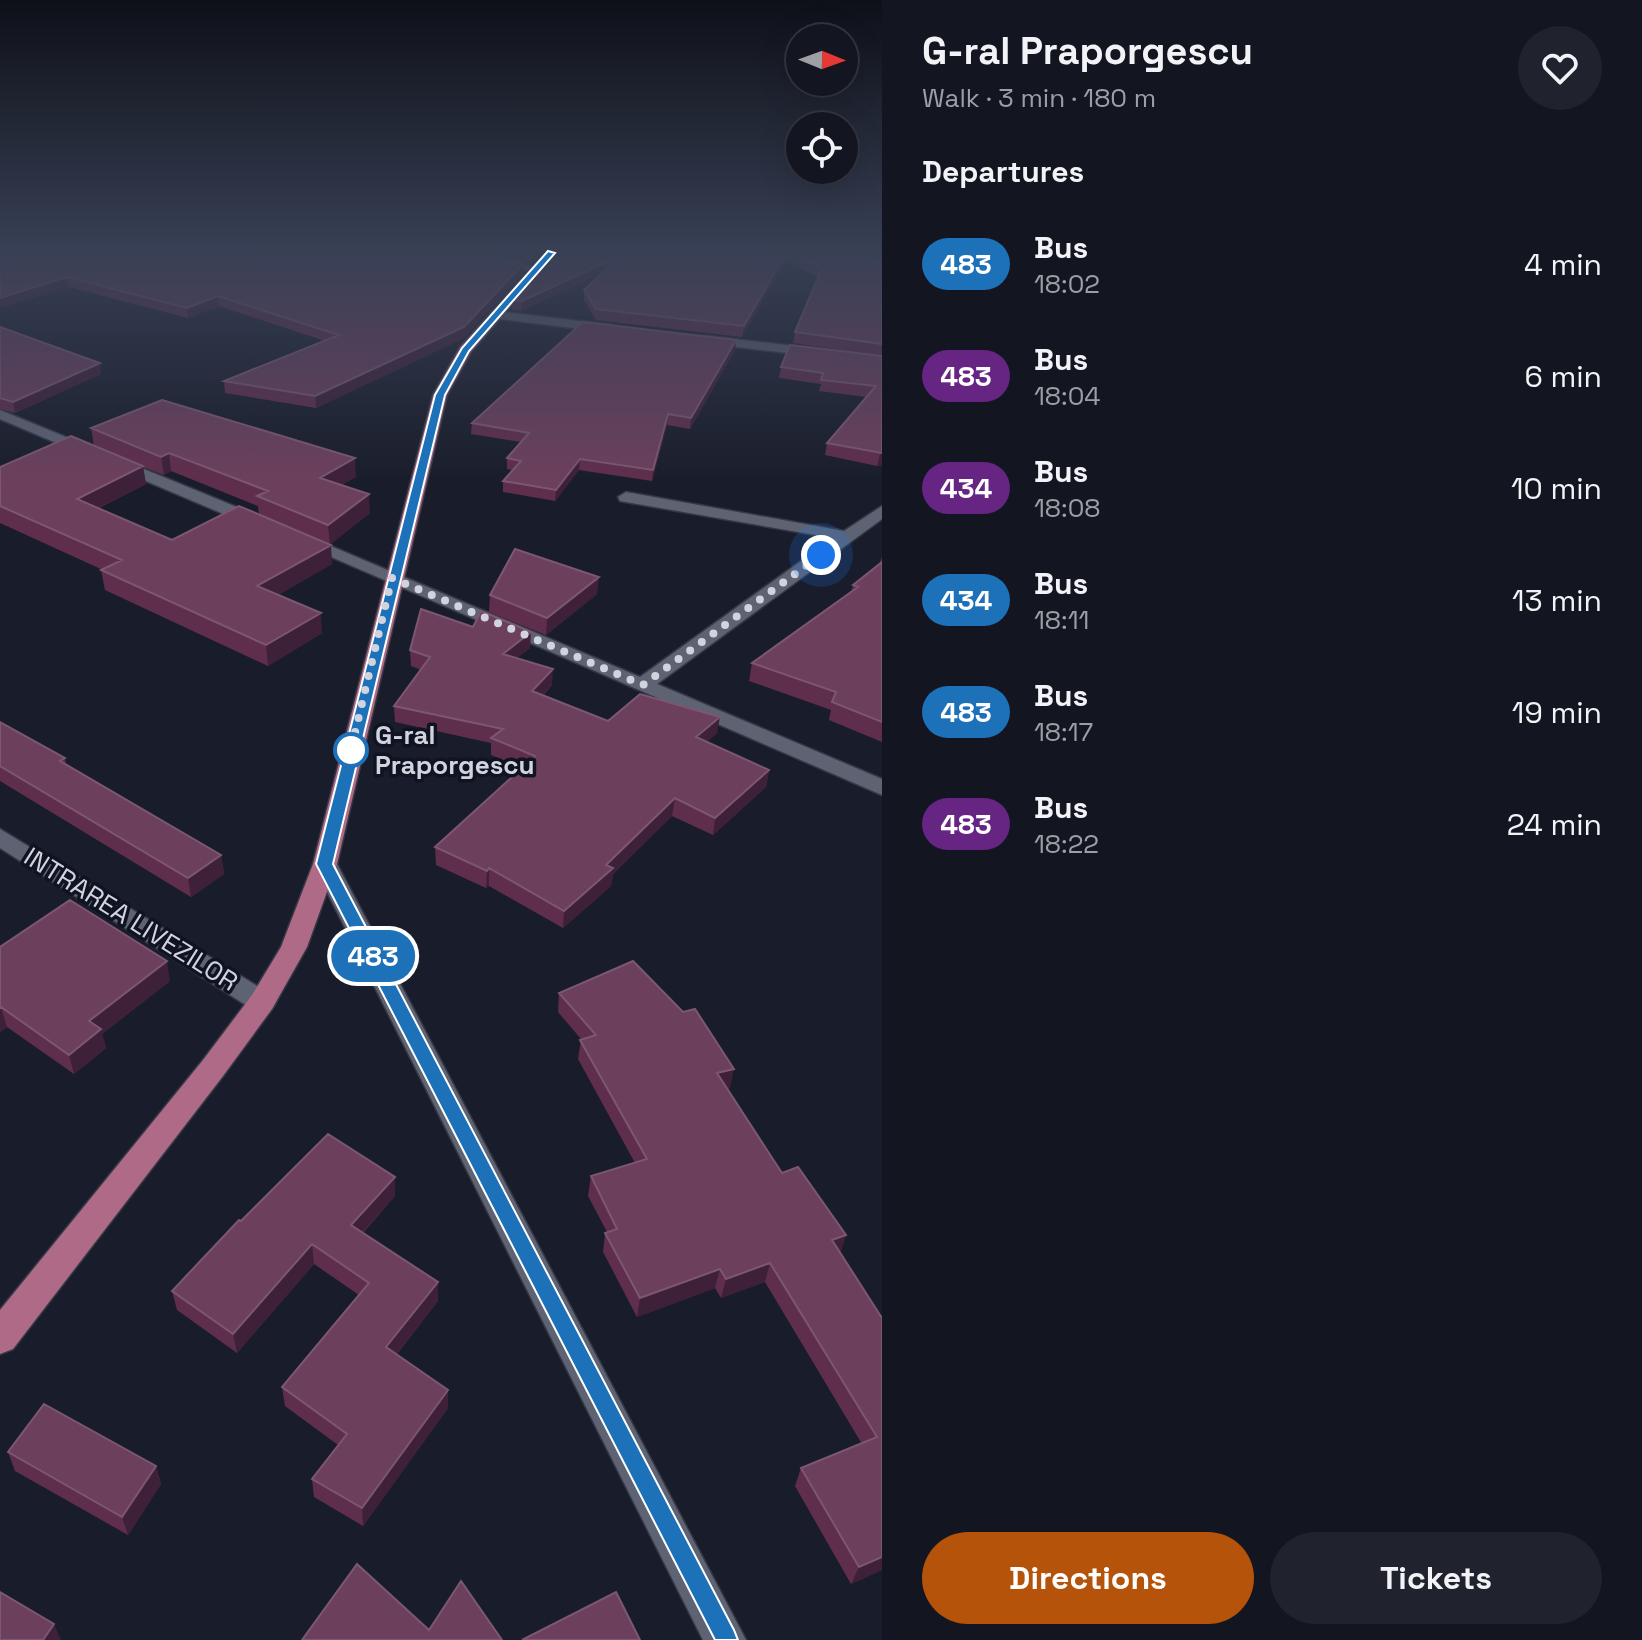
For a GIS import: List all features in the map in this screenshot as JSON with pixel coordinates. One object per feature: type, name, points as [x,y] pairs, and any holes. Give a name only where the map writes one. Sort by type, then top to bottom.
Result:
[{"type":"main road","points":[[0,1337],[262,1002],[294,947],[325,864],[392,578],[440,395],[465,350],[483,330]]},
{"type":"street","points":[[621,330],[634,331]]},
{"type":"street","points":[[696,339],[882,360]]},
{"type":"street","points":[[0,414],[882,788]]},
{"type":"street","points":[[626,497],[821,529],[846,537]]},
{"type":"street","points":[[643,685],[882,511]]},
{"type":"street","name":"INTRAREA LIVEZILOR","points":[[0,837],[262,1002]]},
{"type":"street","points":[[325,864],[725,1640]]},
{"type":"building","points":[[0,330],[100,363],[13,402],[0,398]]},
{"type":"building","points":[[322,330],[459,330],[315,396],[224,381],[339,335]]},
{"type":"building","points":[[575,330],[647,330],[736,340],[691,418],[668,414],[653,470],[580,459],[556,490],[503,481],[521,461],[507,458],[529,433],[472,423]]},
{"type":"building","points":[[796,330],[882,330],[882,344],[795,332]]},
{"type":"building","points":[[790,345],[882,356],[882,453],[827,443],[876,386],[821,380],[823,373],[781,367]]},
{"type":"building","points":[[162,400],[355,458],[320,478],[369,494],[328,525],[257,496],[268,491],[169,453],[161,457],[91,428]]},
{"type":"building","points":[[71,436],[143,466],[77,499],[172,540],[239,506],[331,545],[257,586],[321,613],[266,645],[101,570],[122,560],[0,506],[0,467]]},
{"type":"building","points":[[515,549],[599,577],[547,618],[490,595]]},
{"type":"building","points":[[882,562],[882,722],[832,702],[836,692],[752,663],[858,587],[853,585]]},
{"type":"building","points":[[421,609],[473,627],[481,611],[531,632],[503,654],[553,669],[532,691],[608,721],[640,694],[720,717],[696,737],[769,770],[715,818],[675,798],[606,865],[613,868],[564,911],[489,868],[487,871],[435,847],[535,756],[491,738],[503,729],[394,706],[430,657],[410,650]]},
{"type":"building","points":[[0,722],[65,758],[60,761],[221,855],[188,878],[0,766]]},
{"type":"building","points":[[70,900],[167,961],[89,1021],[101,1029],[69,1055],[0,1008],[0,947]]},
{"type":"building","points":[[633,961],[683,1012],[695,1009],[734,1069],[717,1073],[782,1173],[798,1167],[846,1235],[832,1240],[882,1318],[882,1557],[859,1567],[801,1468],[877,1437],[770,1263],[726,1279],[720,1269],[640,1298],[605,1233],[617,1229],[591,1176],[647,1159],[580,1040],[596,1035],[559,993]]},
{"type":"building","points":[[328,1134],[395,1177],[351,1225],[438,1282],[386,1347],[448,1390],[362,1508],[312,1479],[347,1434],[282,1387],[369,1283],[312,1244],[233,1334],[172,1291],[239,1220]]},
{"type":"building","points":[[44,1404],[156,1466],[122,1517],[8,1452]]},
{"type":"building","points":[[357,1564],[429,1630],[461,1581],[502,1640],[302,1640]]},
{"type":"building","points":[[0,1592],[54,1624],[43,1640],[0,1640]]},
{"type":"building","points":[[616,1592],[640,1640],[522,1640]]},
{"type":"bus line","name":"483","points":[[483,330],[450,372],[424,449],[325,864],[725,1640]]},
{"type":"place","name":"G-ral Praporgescu","points":[[351,750]]},
{"type":"route","points":[[351,750],[348,762],[392,578],[643,685],[821,555]]}]
